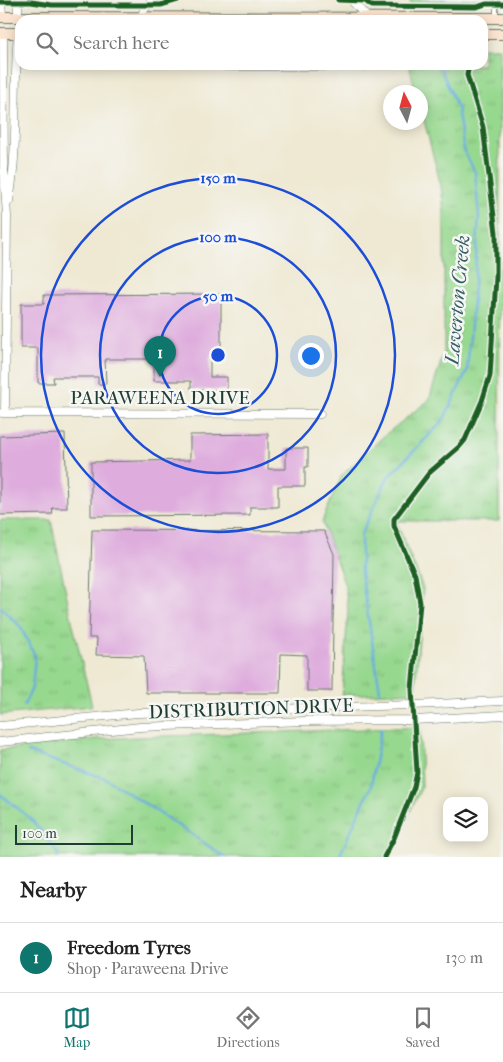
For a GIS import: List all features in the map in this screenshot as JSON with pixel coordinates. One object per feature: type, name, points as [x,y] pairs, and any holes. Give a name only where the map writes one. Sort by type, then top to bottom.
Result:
[{"type":"main road","points":[[15,17],[1,17],[1,33],[15,33]]},
{"type":"main road","points":[[488,34],[503,34]]},
{"type":"street","points":[[1,0],[1,17]]},
{"type":"street","points":[[18,0],[18,15]]},
{"type":"street","points":[[143,15],[144,10],[152,0]]},
{"type":"street","points":[[351,0],[365,15]]},
{"type":"street","points":[[1,33],[4,90],[4,171],[7,216],[3,413]]},
{"type":"street","points":[[7,216],[14,165],[18,70]]},
{"type":"street","points":[[0,79],[4,90]]},
{"type":"street","name":"PARAWEENA DRIVE","points":[[3,413],[320,414]]},
{"type":"street","name":"DISTRIBUTION DRIVE","points":[[0,726],[138,713],[503,700]]},
{"type":"street","points":[[450,703],[452,718]]},
{"type":"street","points":[[194,711],[195,726]]},
{"type":"street","name":"DISTRIBUTION DRIVE","points":[[0,742],[140,727],[503,715]]},
{"type":"street","points":[[113,716],[114,730]]},
{"type":"lane","points":[[496,0],[499,18]]},
{"type":"green space","points":[[410,0],[486,0],[486,2],[476,4],[411,5]]},
{"type":"green space","points":[[488,48],[500,48],[499,521],[396,521],[423,588],[415,692],[342,695],[348,610],[345,586],[322,521],[342,475],[386,434],[429,400],[444,352],[444,212],[441,186],[426,130],[428,130],[428,85],[414,85],[410,70],[488,70]]},
{"type":"green space","points":[[0,520],[51,520],[92,706],[0,715]]},
{"type":"green space","points":[[420,727],[422,786],[389,857],[0,857],[0,750],[96,739]]},
{"type":"building","points":[[221,294],[221,357],[210,357],[210,377],[227,377],[227,390],[191,390],[191,381],[154,381],[154,359],[105,359],[106,384],[98,384],[98,377],[53,377],[54,383],[38,383],[38,348],[21,348],[21,304],[44,304],[44,295]]},
{"type":"building","points":[[65,434],[67,508],[52,508],[53,514],[0,515],[0,436]]},
{"type":"building","points":[[268,434],[268,469],[286,469],[286,448],[308,448],[305,486],[278,486],[278,507],[250,507],[250,515],[91,516],[91,462],[190,460],[190,435]]},
{"type":"building","points":[[92,530],[324,531],[334,554],[332,691],[307,691],[307,655],[281,654],[280,693],[146,693],[144,656],[96,655],[97,638],[89,638]]},
{"type":"waterway","name":"Laverton Creek","points":[[380,691],[361,572],[361,534],[388,477],[443,421],[467,371],[479,217],[475,172],[464,151],[457,107],[441,70]]},
{"type":"waterway","points":[[0,607],[20,626],[35,656],[32,688],[24,705]]},
{"type":"waterway","name":"Laverton Creek","points":[[339,857],[371,786],[381,729]]},
{"type":"waterway","points":[[28,752],[107,779],[224,857]]},
{"type":"waterway","points":[[0,794],[32,820],[60,857]]},
{"type":"cycle path","points":[[0,2],[31,2],[52,5],[161,5],[178,0]]},
{"type":"cycle path","points":[[338,0],[365,1],[372,6],[477,7],[486,4],[503,4]]},
{"type":"cycle path","points":[[384,857],[394,838],[414,787],[417,772],[412,689],[420,603],[415,575],[394,526],[394,519],[429,473],[465,440],[482,401],[490,376],[496,277],[496,233],[483,127],[467,75],[468,70]]},
{"type":"place","name":"Freedom Tyres","points":[[160,377]]}]
